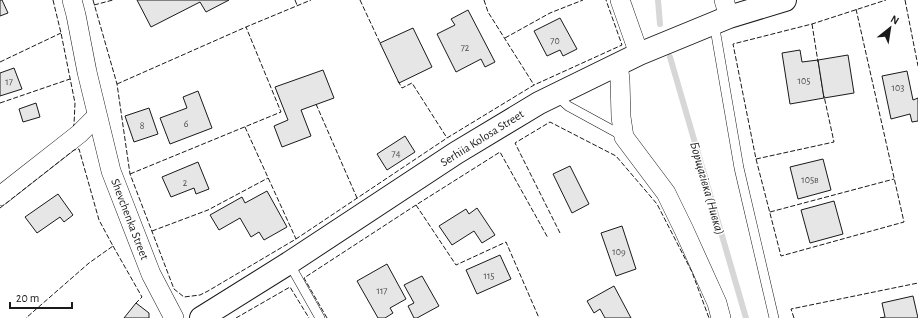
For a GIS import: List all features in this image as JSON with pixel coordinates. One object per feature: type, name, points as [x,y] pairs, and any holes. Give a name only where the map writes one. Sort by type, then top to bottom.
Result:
[{"type":"street","name":"Shevchenka Street","points":[[72,0],[97,116],[111,170],[151,274],[174,318]]},
{"type":"street","points":[[620,0],[639,54]]},
{"type":"street","name":"Serhiia Kolosa Street","points":[[201,318],[289,263],[456,153],[539,103],[722,14],[785,0]]},
{"type":"street","points":[[618,64],[621,117],[624,136],[666,193],[714,295],[721,318]]},
{"type":"street","points":[[0,196],[79,134],[97,116]]},
{"type":"lane","points":[[722,14],[739,168],[774,318]]},
{"type":"lane","points":[[556,95],[568,106],[624,136]]},
{"type":"lane","points":[[289,263],[320,318]]},
{"type":"building","points":[[0,0],[2,0],[8,13],[0,16]]},
{"type":"building","points":[[137,0],[229,0],[206,12],[200,2],[151,27]]},
{"type":"building","points":[[468,10],[495,62],[485,67],[481,59],[456,72],[437,34],[455,25],[451,19]]},
{"type":"building","points":[[560,18],[577,49],[563,56],[560,50],[547,56],[534,31]]},
{"type":"building","points":[[413,28],[432,67],[399,83],[380,43]]},
{"type":"building","points":[[800,50],[802,62],[818,60],[824,98],[790,104],[782,53]]},
{"type":"building","points":[[848,55],[854,93],[824,98],[818,60]]},
{"type":"building","points":[[14,68],[22,89],[0,96],[0,73]]},
{"type":"building","points":[[323,70],[334,98],[301,110],[311,136],[282,147],[274,126],[288,120],[275,87]]},
{"type":"building","points":[[907,71],[913,100],[918,98],[918,121],[912,122],[910,114],[891,119],[882,76]]},
{"type":"building","points":[[198,91],[212,128],[170,144],[160,118],[187,108],[183,97]]},
{"type":"building","points":[[36,103],[40,117],[23,122],[19,109]]},
{"type":"building","points":[[149,108],[158,134],[134,142],[125,116]]},
{"type":"building","points":[[405,136],[415,152],[387,170],[377,154]]},
{"type":"building","points":[[823,159],[831,190],[798,199],[790,167]]},
{"type":"building","points":[[198,162],[209,189],[196,194],[194,188],[171,197],[162,177]]},
{"type":"building","points":[[570,166],[589,204],[572,213],[553,174]]},
{"type":"building","points":[[267,191],[287,227],[264,240],[259,232],[251,237],[240,218],[219,230],[210,215],[242,197],[245,203]]},
{"type":"building","points":[[58,194],[73,215],[64,222],[60,217],[37,233],[25,217]]},
{"type":"building","points":[[834,201],[843,234],[810,243],[801,210]]},
{"type":"building","points":[[477,208],[495,235],[482,243],[474,231],[452,245],[439,226],[466,209],[469,214]]},
{"type":"building","points":[[622,226],[636,269],[616,276],[601,233]]},
{"type":"building","points":[[500,255],[511,279],[477,294],[466,270]]},
{"type":"building","points":[[387,264],[406,299],[390,308],[393,313],[385,318],[378,318],[357,281]]},
{"type":"building","points":[[422,276],[439,306],[417,318],[414,318],[408,306],[414,303],[404,285]]},
{"type":"building","points":[[614,286],[631,318],[605,318],[600,309],[594,313],[587,301]]},
{"type":"building","points":[[913,296],[918,318],[880,318],[885,317],[882,303]]},
{"type":"building","points":[[136,303],[149,313],[149,318],[124,318]]},
{"type":"waterway","name":"Борщагівка (Нивка)","points":[[658,0],[660,24]]},
{"type":"waterway","name":"Борщагівка (Нивка)","points":[[670,57],[746,318]]},
{"type":"fence","points":[[53,0],[75,103],[73,126]]},
{"type":"fence","points":[[93,0],[117,84],[130,174],[174,289],[184,297],[200,295],[208,291],[296,239],[447,138],[534,85],[622,45],[606,0]]},
{"type":"fence","points":[[94,5],[113,0]]},
{"type":"fence","points":[[295,0],[297,5]]},
{"type":"fence","points":[[117,84],[311,0]]},
{"type":"fence","points":[[360,0],[381,45]]},
{"type":"fence","points":[[484,0],[488,12],[534,85]]},
{"type":"fence","points":[[505,38],[550,13],[583,0]]},
{"type":"fence","points":[[856,9],[904,222],[781,256],[756,159],[733,44],[812,24],[886,0]]},
{"type":"fence","points":[[905,0],[918,66]]},
{"type":"fence","points":[[812,24],[818,62]]},
{"type":"fence","points":[[130,174],[281,112],[246,27]]},
{"type":"fence","points":[[0,62],[61,33]]},
{"type":"fence","points":[[0,103],[70,79]]},
{"type":"fence","points":[[398,81],[402,88],[412,83],[447,138]]},
{"type":"fence","points":[[756,159],[834,142],[824,96]]},
{"type":"fence","points":[[316,104],[357,198]]},
{"type":"fence","points":[[560,233],[515,143],[550,122],[616,156],[657,204],[692,272],[709,318]]},
{"type":"fence","points":[[245,127],[296,239]]},
{"type":"fence","points":[[0,208],[74,150],[79,149],[99,220],[113,246],[89,263],[26,318]]},
{"type":"fence","points":[[327,318],[304,278],[500,152],[548,238]]},
{"type":"fence","points":[[152,231],[208,210],[268,178]]},
{"type":"fence","points":[[770,212],[894,179]]},
{"type":"fence","points":[[416,205],[456,265],[506,242],[539,318]]},
{"type":"fence","points":[[113,246],[142,297],[136,303]]},
{"type":"fence","points":[[794,318],[791,309],[918,283]]},
{"type":"fence","points":[[236,318],[290,287],[309,318]]}]
